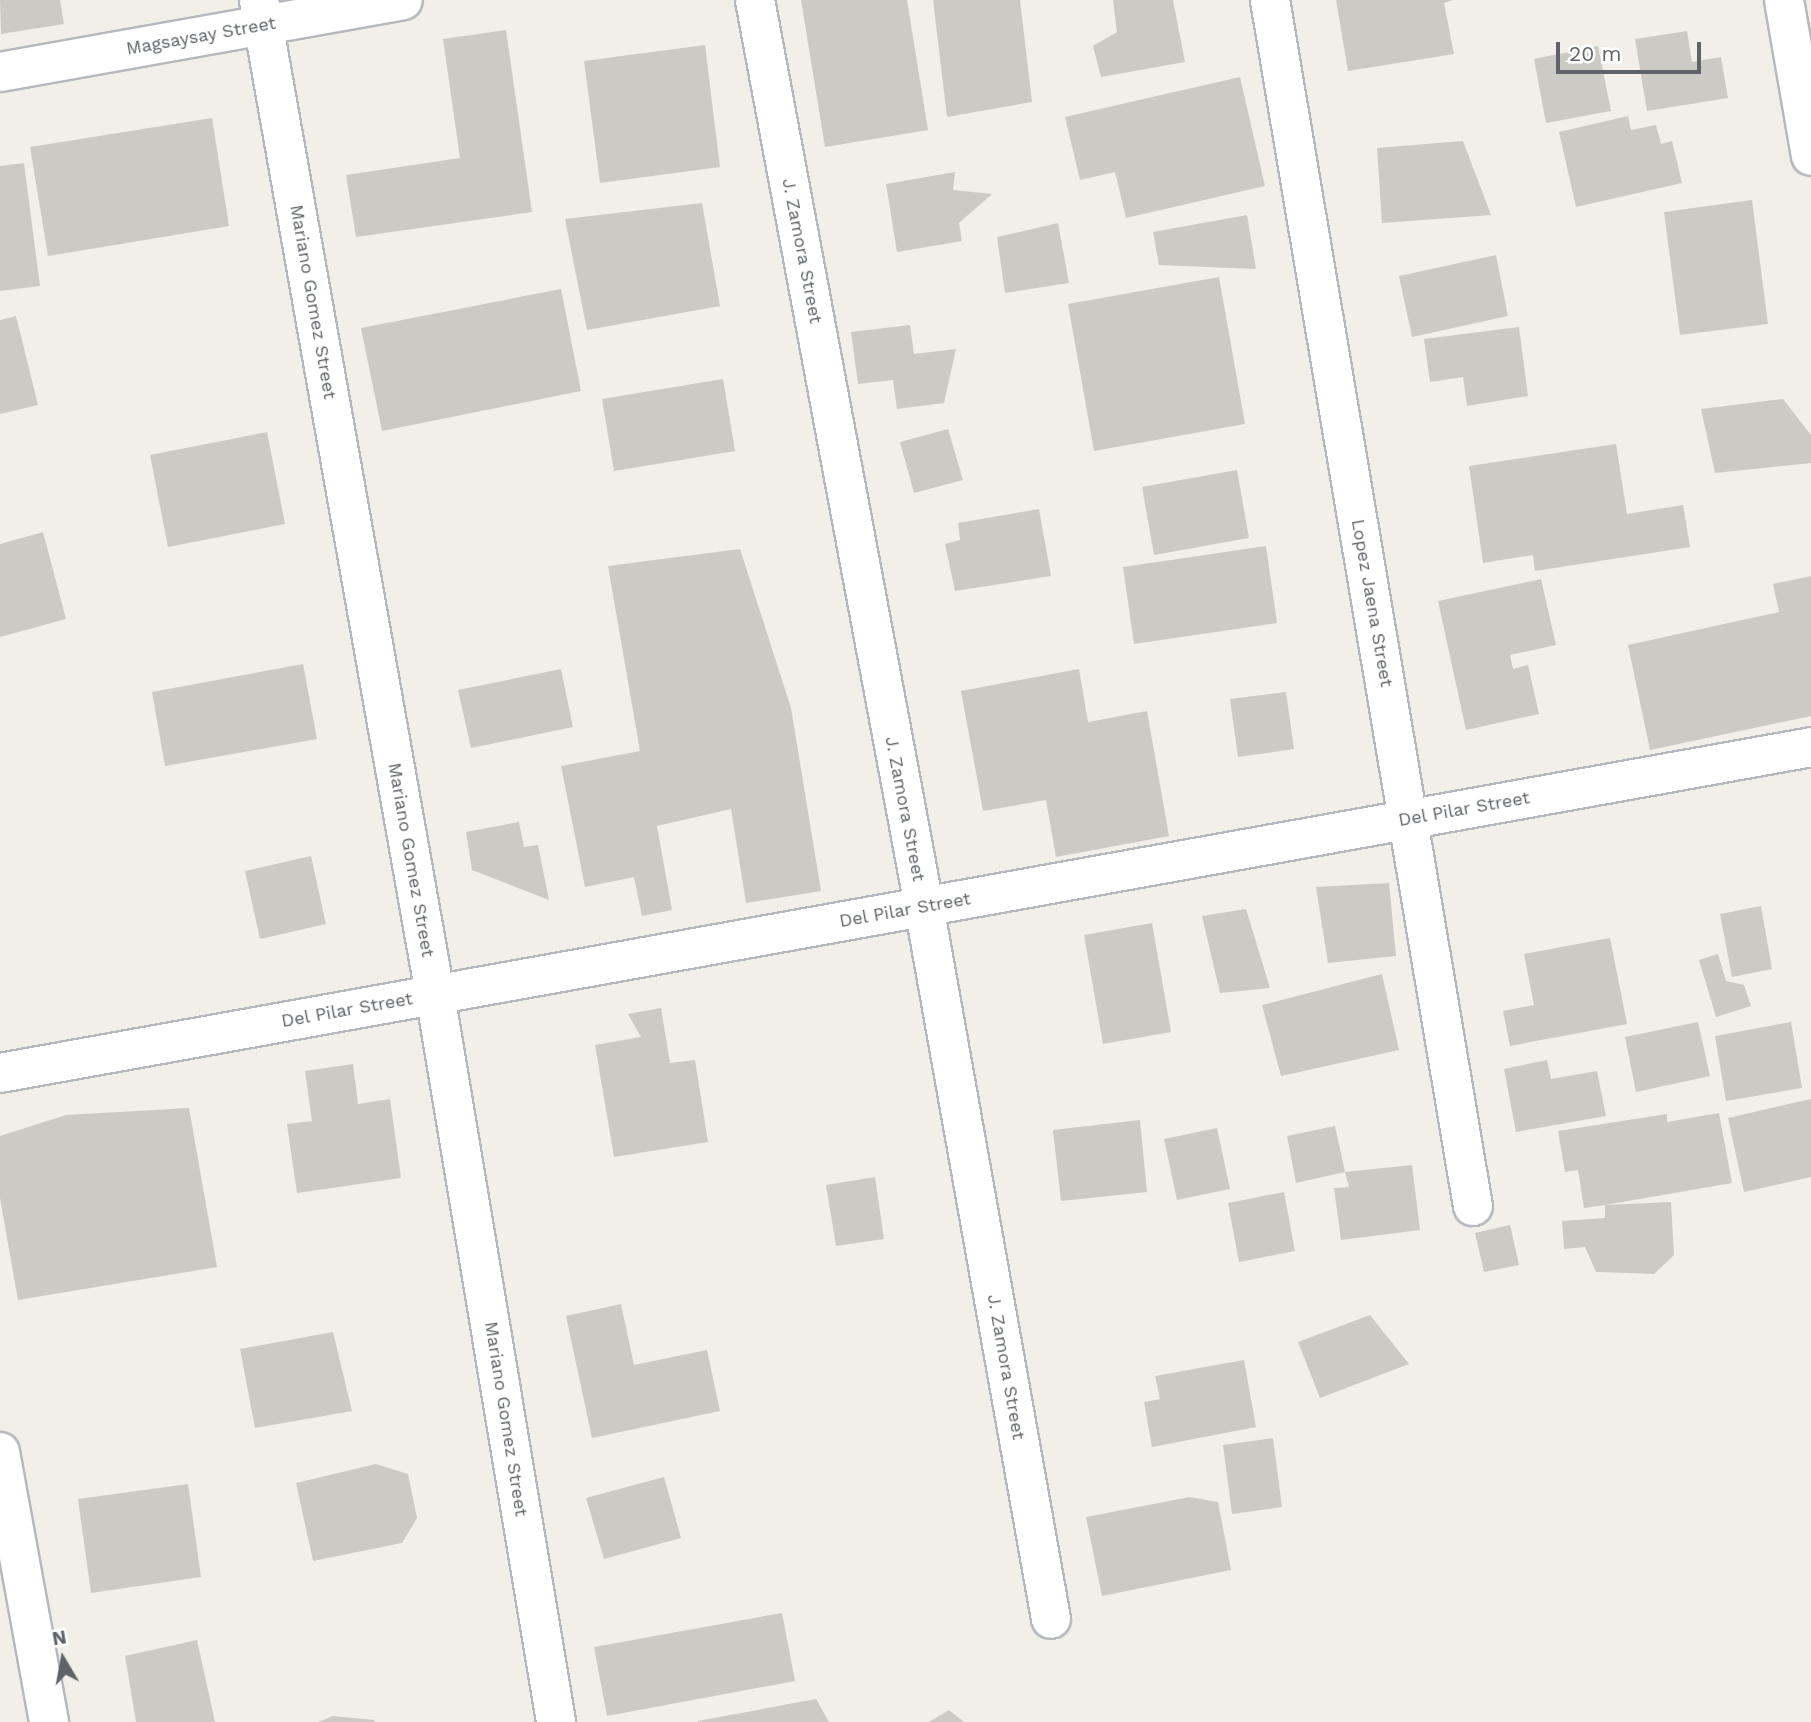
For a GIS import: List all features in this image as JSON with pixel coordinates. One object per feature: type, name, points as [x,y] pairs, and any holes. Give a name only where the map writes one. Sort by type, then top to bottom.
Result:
[{"type":"street","name":"Magsaysay Street","points":[[0,72],[261,13],[403,0]]},
{"type":"street","name":"J. Zamora Street","points":[[755,0],[924,906],[1051,1619]]},
{"type":"street","name":"Lopez Jaena Street","points":[[1270,0],[1473,1206]]},
{"type":"street","points":[[1784,0],[1811,156]]},
{"type":"street","name":"Mariano Gomez Street","points":[[261,13],[435,994],[556,1722]]},
{"type":"street","name":"Del Pilar Street","points":[[0,1073],[1811,747]]},
{"type":"street","points":[[0,1452],[49,1722]]},
{"type":"building","points":[[0,0],[60,0],[64,24],[1,34]]},
{"type":"building","points":[[801,0],[907,0],[928,130],[825,147]]},
{"type":"building","points":[[933,0],[1020,0],[1032,102],[947,117]]},
{"type":"building","points":[[1113,0],[1173,0],[1185,62],[1101,77],[1093,46],[1117,32]]},
{"type":"building","points":[[1336,0],[1453,0],[1444,3],[1454,54],[1348,71]]},
{"type":"building","points":[[506,30],[532,212],[356,237],[346,175],[460,158],[443,39]]},
{"type":"building","points":[[1687,31],[1692,62],[1721,57],[1728,98],[1647,111],[1635,39]]},
{"type":"building","points":[[705,45],[720,167],[600,183],[584,61]]},
{"type":"building","points":[[1598,46],[1611,111],[1546,123],[1534,59]]},
{"type":"building","points":[[1240,77],[1265,186],[1126,218],[1115,172],[1080,180],[1065,117]]},
{"type":"building","points":[[1628,116],[1631,130],[1656,125],[1661,144],[1672,141],[1682,183],[1576,207],[1559,132]]},
{"type":"building","points":[[212,118],[229,226],[48,256],[30,147]]},
{"type":"building","points":[[1463,141],[1491,215],[1382,223],[1377,148]]},
{"type":"building","points":[[24,163],[40,286],[0,291],[0,166]]},
{"type":"building","points":[[955,172],[953,190],[992,194],[959,223],[962,241],[897,252],[886,184]]},
{"type":"building","points":[[1752,200],[1768,324],[1680,335],[1664,212]]},
{"type":"building","points":[[702,203],[720,306],[587,330],[565,219]]},
{"type":"building","points":[[1247,215],[1256,269],[1159,265],[1153,232]]},
{"type":"building","points":[[1058,223],[1069,283],[1005,293],[997,237]]},
{"type":"building","points":[[1496,255],[1508,316],[1412,337],[1399,276]]},
{"type":"building","points":[[1219,277],[1245,424],[1094,451],[1068,304]]},
{"type":"building","points":[[561,289],[581,391],[382,431],[361,328]]},
{"type":"building","points":[[16,316],[38,405],[0,414],[0,320]]},
{"type":"building","points":[[910,325],[914,354],[956,349],[944,403],[897,409],[893,380],[858,384],[851,332]]},
{"type":"building","points":[[1519,327],[1528,396],[1467,406],[1463,377],[1430,382],[1424,339]]},
{"type":"building","points":[[723,379],[735,451],[614,471],[602,399]]},
{"type":"building","points":[[1783,399],[1811,435],[1811,463],[1715,473],[1701,409]]},
{"type":"building","points":[[948,429],[963,480],[914,493],[900,442]]},
{"type":"building","points":[[267,432],[285,524],[168,547],[150,455]]},
{"type":"building","points":[[1616,444],[1627,514],[1683,505],[1690,547],[1535,571],[1533,555],[1483,563],[1469,466]]},
{"type":"building","points":[[1237,470],[1249,538],[1154,555],[1142,487]]},
{"type":"building","points":[[1039,509],[1051,576],[955,591],[945,544],[960,540],[958,523]]},
{"type":"building","points":[[43,532],[66,619],[0,637],[0,544]]},
{"type":"building","points":[[1266,546],[1277,623],[1134,644],[1123,567]]},
{"type":"building","points":[[740,549],[791,708],[821,891],[746,903],[731,809],[657,826],[672,910],[642,916],[634,877],[585,887],[561,766],[640,751],[608,566]]},
{"type":"building","points":[[1811,576],[1811,716],[1650,750],[1628,645],[1779,612],[1773,584]]},
{"type":"building","points":[[1541,579],[1556,645],[1510,655],[1513,669],[1528,665],[1539,714],[1466,730],[1438,601]]},
{"type":"building","points":[[303,664],[317,739],[165,766],[152,692]]},
{"type":"building","points":[[561,669],[573,727],[471,748],[458,690]]},
{"type":"building","points":[[1079,669],[1088,722],[1147,711],[1169,836],[1056,857],[1046,800],[983,811],[961,691]]},
{"type":"building","points":[[1286,692],[1294,749],[1238,757],[1230,699]]},
{"type":"building","points":[[519,822],[524,847],[538,845],[549,900],[472,870],[466,832]]},
{"type":"building","points":[[311,856],[326,924],[260,939],[245,871]]},
{"type":"building","points":[[1389,883],[1396,956],[1328,963],[1316,887]]},
{"type":"building","points":[[1761,906],[1772,969],[1732,977],[1720,914]]},
{"type":"building","points":[[1246,909],[1270,988],[1220,993],[1202,916]]},
{"type":"building","points":[[1152,923],[1171,1032],[1103,1044],[1084,935]]},
{"type":"building","points":[[1610,938],[1627,1024],[1510,1046],[1503,1011],[1534,1005],[1524,954]]},
{"type":"building","points":[[1718,954],[1726,981],[1744,985],[1751,1006],[1716,1017],[1699,960]]},
{"type":"building","points":[[1382,974],[1399,1050],[1281,1076],[1262,1005]]},
{"type":"building","points":[[661,1008],[670,1063],[695,1060],[708,1142],[614,1157],[595,1045],[641,1037],[628,1014]]},
{"type":"building","points":[[1698,1022],[1710,1076],[1636,1092],[1625,1037]]},
{"type":"building","points":[[1791,1022],[1802,1088],[1726,1101],[1715,1036]]},
{"type":"building","points":[[1547,1060],[1551,1079],[1597,1071],[1606,1116],[1516,1132],[1504,1069]]},
{"type":"building","points":[[353,1064],[358,1104],[390,1099],[401,1178],[297,1193],[287,1124],[312,1121],[305,1071]]},
{"type":"building","points":[[1811,1099],[1811,1177],[1744,1192],[1728,1118]]},
{"type":"building","points":[[189,1108],[217,1267],[18,1300],[0,1198],[0,1136],[66,1115]]},
{"type":"building","points":[[1719,1113],[1732,1183],[1584,1208],[1578,1170],[1565,1172],[1558,1131],[1667,1114],[1667,1122]]},
{"type":"building","points":[[1140,1120],[1147,1192],[1061,1201],[1053,1130]]},
{"type":"building","points":[[1335,1126],[1345,1172],[1296,1183],[1287,1136]]},
{"type":"building","points":[[1217,1128],[1230,1189],[1177,1200],[1164,1139]]},
{"type":"building","points":[[1412,1165],[1420,1230],[1341,1240],[1334,1188],[1349,1187],[1345,1172]]},
{"type":"building","points":[[875,1177],[884,1239],[836,1246],[826,1185]]},
{"type":"building","points":[[1284,1192],[1295,1251],[1239,1262],[1228,1203]]},
{"type":"building","points":[[1671,1202],[1674,1255],[1654,1274],[1596,1272],[1585,1247],[1564,1249],[1562,1221],[1605,1218],[1605,1205]]},
{"type":"building","points":[[1510,1225],[1519,1265],[1484,1272],[1475,1233]]},
{"type":"building","points":[[621,1304],[634,1365],[707,1350],[720,1411],[592,1438],[566,1316]]},
{"type":"building","points":[[1370,1315],[1409,1364],[1320,1398],[1298,1342]]},
{"type":"building","points":[[333,1332],[352,1411],[255,1428],[240,1349]]},
{"type":"building","points":[[1244,1360],[1256,1427],[1152,1447],[1144,1402],[1160,1399],[1155,1376]]},
{"type":"building","points":[[1273,1438],[1282,1507],[1232,1514],[1223,1445]]},
{"type":"building","points":[[376,1464],[408,1474],[417,1518],[402,1543],[313,1561],[296,1483]]},
{"type":"building","points":[[664,1477],[681,1538],[604,1559],[586,1498]]},
{"type":"building","points":[[188,1484],[201,1577],[91,1593],[78,1499]]},
{"type":"building","points":[[1190,1497],[1218,1502],[1231,1570],[1102,1596],[1086,1517]]},
{"type":"building","points":[[782,1613],[795,1681],[607,1716],[594,1647]]},
{"type":"building","points":[[197,1640],[215,1722],[136,1722],[125,1656]]},
{"type":"building","points":[[816,1699],[829,1722],[698,1722],[698,1721]]},
{"type":"building","points":[[949,1710],[964,1722],[929,1722]]},
{"type":"building","points":[[333,1716],[375,1720],[318,1722]]}]
